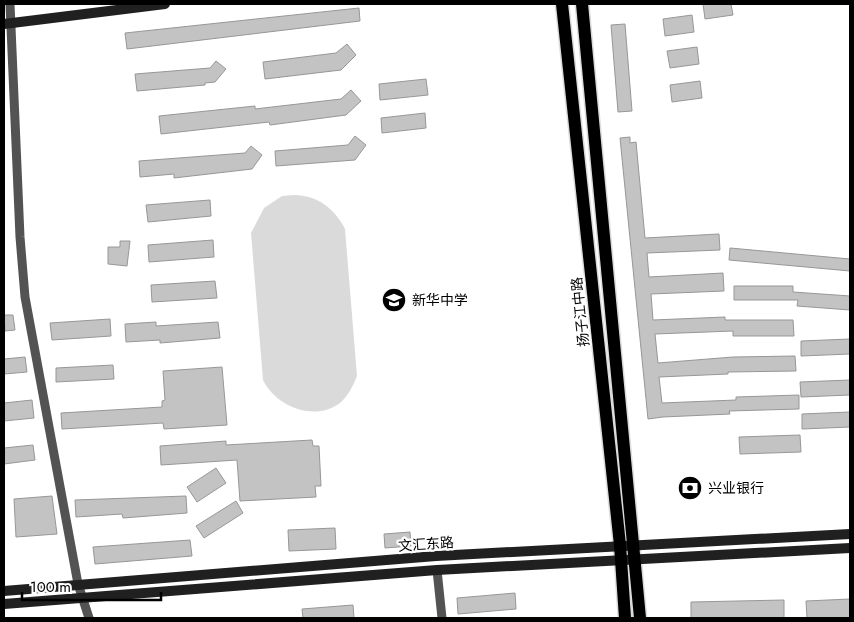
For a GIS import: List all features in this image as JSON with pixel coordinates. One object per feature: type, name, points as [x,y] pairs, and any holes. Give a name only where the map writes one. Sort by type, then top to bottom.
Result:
[{"type":"main road","points":[[8,23],[165,4]]},
{"type":"main road","name":"扬子江中路","points":[[562,4],[620,545],[625,618]]},
{"type":"main road","points":[[582,4],[636,559],[640,618]]},
{"type":"main road","name":"文汇东路","points":[[4,591],[436,556],[850,534]]},
{"type":"main road","name":"文汇东路","points":[[4,604],[437,570],[850,548]]},
{"type":"street","points":[[10,4],[8,23],[25,297],[78,584],[89,618]]},
{"type":"street","points":[[437,570],[442,618]]},
{"type":"shaded area","points":[[294,195],[318,200],[324,204],[331,209],[345,229],[357,376],[350,391],[340,403],[330,409],[319,411],[297,409],[286,404],[269,390],[263,380],[251,233],[264,208],[282,196]]},
{"type":"building","points":[[703,4],[731,4],[733,15],[705,19]]},
{"type":"building","points":[[359,8],[360,21],[127,49],[125,33]]},
{"type":"building","points":[[692,15],[694,32],[665,36],[663,19]]},
{"type":"building","points":[[625,24],[632,111],[618,112],[611,25]]},
{"type":"building","points":[[347,44],[356,55],[341,70],[265,79],[263,62],[336,53]]},
{"type":"building","points":[[697,47],[699,64],[670,68],[667,51]]},
{"type":"building","points":[[216,61],[226,69],[215,82],[205,83],[205,85],[137,91],[135,74],[210,68]]},
{"type":"building","points":[[426,79],[428,95],[380,100],[379,84]]},
{"type":"building","points":[[700,81],[702,98],[672,102],[670,85]]},
{"type":"building","points":[[351,90],[361,101],[346,115],[270,125],[269,122],[161,134],[159,116],[255,106],[255,109],[341,99]]},
{"type":"building","points":[[425,113],[426,128],[382,133],[381,118]]},
{"type":"building","points":[[355,136],[366,145],[355,160],[276,166],[275,151],[348,145]]},
{"type":"building","points":[[630,137],[630,143],[636,142],[645,238],[719,234],[720,250],[647,253],[649,277],[723,273],[724,291],[651,294],[653,320],[725,317],[725,320],[793,320],[794,336],[733,336],[733,331],[655,334],[658,363],[733,357],[795,356],[796,371],[728,372],[728,374],[659,377],[662,403],[736,400],[736,397],[799,395],[799,409],[729,411],[730,414],[648,419],[620,138]]},
{"type":"building","points":[[251,146],[262,155],[252,169],[174,178],[174,174],[140,177],[139,161],[245,153]]},
{"type":"building","points":[[210,200],[211,216],[148,222],[146,205]]},
{"type":"building","points":[[213,240],[214,257],[149,262],[148,245]]},
{"type":"building","points":[[120,241],[130,241],[127,266],[108,264],[108,247],[120,247]]},
{"type":"building","points":[[730,248],[850,259],[850,271],[729,260]]},
{"type":"building","points":[[215,281],[217,298],[152,302],[151,285]]},
{"type":"building","points":[[734,286],[793,286],[793,292],[850,296],[850,310],[797,306],[798,300],[734,300]]},
{"type":"building","points":[[4,315],[13,315],[15,330],[5,331]]},
{"type":"building","points":[[110,319],[111,336],[52,340],[50,323]]},
{"type":"building","points":[[156,322],[156,326],[218,322],[220,338],[160,343],[160,340],[126,342],[125,324]]},
{"type":"building","points":[[850,339],[850,354],[801,356],[801,341]]},
{"type":"building","points":[[25,357],[27,372],[4,374],[4,359]]},
{"type":"building","points":[[113,365],[114,379],[56,382],[56,368]]},
{"type":"building","points":[[222,367],[227,425],[164,429],[163,423],[62,429],[61,413],[162,407],[162,401],[165,400],[163,371]]},
{"type":"building","points":[[850,380],[850,395],[801,397],[800,382]]},
{"type":"building","points":[[32,400],[34,418],[4,421],[4,403]]},
{"type":"building","points":[[850,412],[850,427],[802,429],[802,414]]},
{"type":"building","points":[[800,435],[801,452],[740,454],[739,437]]},
{"type":"building","points":[[312,440],[313,446],[319,446],[321,486],[315,486],[316,497],[240,501],[237,460],[161,465],[160,446],[226,441],[226,445]]},
{"type":"building","points":[[33,445],[35,460],[4,464],[4,448]]},
{"type":"building","points":[[216,468],[226,483],[197,502],[187,487]]},
{"type":"building","points":[[52,496],[57,534],[16,537],[14,499]]},
{"type":"building","points":[[186,496],[187,513],[123,518],[122,514],[76,517],[75,500]]},
{"type":"building","points":[[236,501],[243,513],[204,538],[196,526]]},
{"type":"building","points":[[335,528],[336,549],[289,551],[288,530]]},
{"type":"building","points":[[410,532],[411,546],[385,548],[384,534]]},
{"type":"building","points":[[190,540],[192,556],[95,564],[93,547]]},
{"type":"building","points":[[515,593],[516,609],[458,614],[457,598]]},
{"type":"building","points":[[850,599],[850,618],[807,618],[806,601]]},
{"type":"building","points":[[784,600],[784,618],[691,618],[691,602]]},
{"type":"building","points":[[353,605],[354,618],[303,618],[302,609]]},
{"type":"place","name":"新华中学","points":[[394,300]]},
{"type":"place","name":"兴业银行","points":[[690,488]]}]
